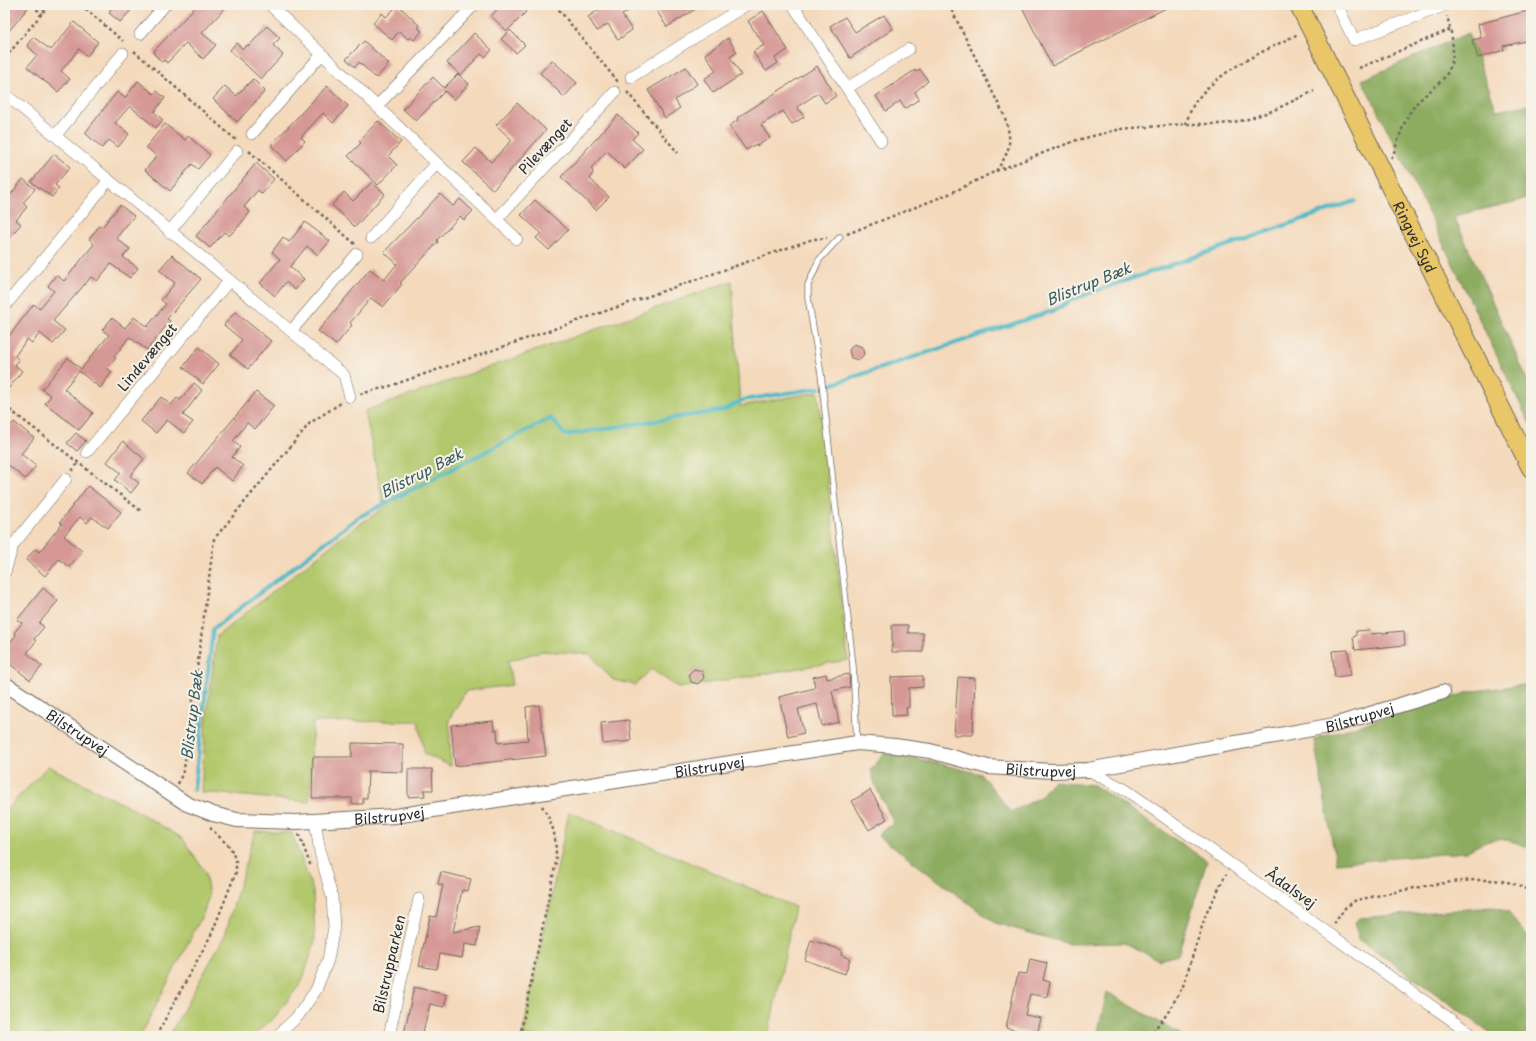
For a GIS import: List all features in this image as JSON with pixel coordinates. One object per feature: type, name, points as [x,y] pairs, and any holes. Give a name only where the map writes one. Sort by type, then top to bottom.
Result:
[{"type":"main road","name":"Ringvej Syd","points":[[1299,5],[1531,468]]},
{"type":"street","points":[[140,34],[165,5]]},
{"type":"street","points":[[270,5],[517,239]]},
{"type":"street","points":[[377,106],[474,5]]},
{"type":"street","points":[[631,77],[746,5]]},
{"type":"street","points":[[793,5],[881,141]]},
{"type":"street","points":[[1337,5],[1354,40],[1445,5]]},
{"type":"street","points":[[847,88],[909,49]]},
{"type":"street","points":[[56,135],[123,53]]},
{"type":"street","points":[[252,134],[322,54]]},
{"type":"street","name":"Pilevænget","points":[[497,220],[615,92]]},
{"type":"street","points":[[5,94],[56,135],[169,232],[344,375],[350,397]]},
{"type":"street","points":[[169,232],[242,149]]},
{"type":"street","points":[[371,238],[437,163]]},
{"type":"street","points":[[5,306],[109,180]]},
{"type":"street","points":[[291,331],[359,252]]},
{"type":"street","name":"Lindevænget","points":[[87,452],[229,281]]},
{"type":"street","points":[[5,572],[13,545],[66,479]]},
{"type":"street","name":"Bilstrupvej","points":[[5,684],[187,804],[237,820],[296,822],[395,816],[857,743],[930,751],[988,766],[1052,771],[1088,770],[1334,725],[1443,692]]},
{"type":"street","name":"Ådalsvej","points":[[1088,770],[1126,790],[1474,1036]]},
{"type":"street","points":[[277,1036],[298,1016],[316,990],[328,960],[334,927],[332,897],[320,852],[315,821]]},
{"type":"street","name":"Bilstrupparken","points":[[389,1036],[420,900]]},
{"type":"lane","points":[[840,237],[819,260],[808,285],[808,298],[822,382],[853,666],[857,743]]},
{"type":"path","points":[[32,5],[42,14]]},
{"type":"path","points":[[5,58],[49,5]]},
{"type":"path","points":[[81,5],[359,252]]},
{"type":"path","points":[[949,5],[1004,115],[1009,132],[1010,144],[1007,156],[996,171]]},
{"type":"path","points":[[1381,168],[1393,155],[1409,114],[1416,104],[1442,80],[1450,68],[1454,50],[1445,5]]},
{"type":"path","points":[[1185,124],[1195,102],[1217,81],[1246,61],[1311,28]]},
{"type":"path","points":[[1359,68],[1451,29]]},
{"type":"path","points":[[174,796],[184,768],[214,539],[310,424],[350,397],[390,386],[813,239],[840,237],[949,194],[996,171],[1077,140],[1121,129],[1185,124],[1221,124],[1245,120],[1272,111],[1314,91]]},
{"type":"path","points":[[5,406],[141,511]]},
{"type":"path","points":[[66,479],[87,452]]},
{"type":"path","points":[[520,1036],[556,862],[556,840],[552,822],[535,795]]},
{"type":"path","points":[[296,822],[301,843],[312,871]]},
{"type":"path","points":[[156,1036],[212,933],[236,872],[236,861],[230,847],[206,825]]},
{"type":"path","points":[[1148,1036],[1166,1014],[1183,986],[1206,914],[1231,864]]},
{"type":"path","points":[[1328,932],[1345,908],[1356,900],[1470,879],[1508,882],[1524,887],[1531,893]]},
{"type":"green space","points":[[1468,33],[1497,111],[1531,104],[1531,198],[1454,216],[1531,388],[1531,426],[1362,80]]},
{"type":"green space","points":[[732,281],[740,406],[818,392],[848,660],[679,688],[651,669],[636,685],[613,680],[590,654],[542,651],[508,661],[512,685],[466,691],[449,719],[451,766],[425,754],[418,721],[313,722],[309,802],[201,792],[206,721],[217,636],[347,533],[384,508],[365,411]]},
{"type":"green space","points":[[1531,684],[1531,847],[1510,841],[1496,840],[1483,843],[1466,852],[1336,863],[1314,739],[1473,691]]},
{"type":"green space","points":[[886,751],[981,774],[1011,812],[1039,798],[1053,781],[1094,785],[1207,861],[1178,955],[1159,960],[1124,943],[1069,944],[995,923],[877,835],[894,823],[875,785],[871,770]]},
{"type":"green space","points":[[48,766],[135,810],[182,838],[205,872],[209,896],[203,914],[140,1036],[5,1036],[5,811]]},
{"type":"green space","points":[[569,812],[795,907],[768,1036],[522,1036]]},
{"type":"green space","points":[[255,831],[292,833],[313,891],[315,941],[302,982],[274,1018],[252,1036],[169,1036],[225,935]]},
{"type":"green space","points":[[1492,907],[1508,912],[1531,940],[1531,1036],[1495,1036],[1359,939],[1354,922],[1360,918]]},
{"type":"green space","points":[[1107,992],[1180,1034],[1180,1036],[1097,1036]]},
{"type":"building","points":[[5,5],[30,5],[5,36]]},
{"type":"building","points":[[105,5],[136,5],[120,22],[109,13],[111,10]]},
{"type":"building","points":[[197,5],[228,5],[202,33],[216,45],[203,59],[186,43],[167,63],[164,60],[162,62],[154,54],[154,51]]},
{"type":"building","points":[[398,5],[420,26],[418,28],[422,31],[414,40],[410,37],[408,39],[399,31],[392,40],[373,23],[382,13],[386,17]]},
{"type":"building","points":[[501,5],[519,5],[526,12],[507,31],[491,16]]},
{"type":"building","points":[[606,5],[638,5],[622,15],[632,30],[618,40],[608,24],[597,31],[588,17]]},
{"type":"building","points":[[653,5],[702,5],[667,27]]},
{"type":"building","points":[[1021,5],[1172,5],[1052,66]]},
{"type":"building","points":[[1531,10],[1531,40],[1503,46],[1504,50],[1478,58],[1472,40],[1481,38],[1478,24]]},
{"type":"building","points":[[763,11],[788,50],[775,58],[778,63],[766,71],[753,52],[764,45],[748,21]]},
{"type":"building","points":[[884,15],[893,29],[850,58],[830,26],[845,17],[855,32]]},
{"type":"building","points":[[74,22],[98,42],[87,56],[79,49],[61,71],[70,79],[58,92],[27,67],[37,55],[27,45],[33,37],[51,50]]},
{"type":"building","points":[[267,26],[280,38],[273,45],[283,55],[261,79],[230,50],[236,43],[243,49],[247,45],[249,46]]},
{"type":"building","points":[[510,30],[525,45],[516,53],[501,39]]},
{"type":"building","points":[[474,33],[492,50],[485,57],[481,54],[461,75],[447,63]]},
{"type":"building","points":[[728,38],[737,52],[730,57],[741,75],[713,93],[704,79],[716,71],[705,54]]},
{"type":"building","points":[[364,41],[389,64],[376,78],[359,62],[355,67],[346,59]]},
{"type":"building","points":[[552,60],[577,83],[564,97],[540,73]]},
{"type":"building","points":[[817,66],[836,96],[825,103],[818,93],[797,107],[804,117],[792,124],[783,111],[761,125],[770,138],[757,146],[756,144],[746,150],[729,126],[738,120],[737,118]]},
{"type":"building","points":[[686,67],[697,84],[675,100],[680,108],[665,118],[648,90]]},
{"type":"building","points":[[920,69],[928,81],[915,92],[919,99],[905,109],[900,101],[886,111],[876,96],[915,70],[915,72]]},
{"type":"building","points":[[458,74],[469,84],[454,100],[445,91],[416,121],[403,109],[433,77],[444,88]]},
{"type":"building","points":[[253,79],[265,91],[237,122],[213,99],[225,86],[236,96]]},
{"type":"building","points":[[138,81],[154,94],[157,91],[165,98],[154,112],[163,120],[156,128],[130,106],[115,123],[129,134],[118,147],[109,140],[102,148],[85,133],[117,92],[125,98]]},
{"type":"building","points":[[327,86],[348,106],[333,123],[323,113],[301,137],[305,141],[287,161],[271,145]]},
{"type":"building","points":[[517,103],[546,130],[493,190],[463,162],[476,148],[491,162],[512,140],[496,125]]},
{"type":"building","points":[[618,115],[638,133],[632,139],[643,149],[625,169],[607,151],[591,168],[593,172],[590,179],[609,197],[596,210],[561,177]]},
{"type":"building","points":[[378,121],[401,142],[388,156],[397,165],[378,185],[348,156],[361,143],[359,141]]},
{"type":"building","points":[[165,124],[185,140],[188,136],[210,155],[198,169],[192,164],[170,191],[145,170],[157,156],[146,147]]},
{"type":"building","points":[[54,154],[70,167],[55,185],[59,188],[52,197],[31,182]]},
{"type":"building","points":[[256,163],[274,179],[262,194],[258,190],[244,207],[250,212],[238,227],[229,236],[224,232],[210,248],[196,236]]},
{"type":"building","points":[[23,179],[35,189],[23,203],[27,207],[16,220],[21,224],[5,243],[5,202]]},
{"type":"building","points":[[372,182],[385,194],[355,227],[332,205],[344,192],[353,201]]},
{"type":"building","points":[[440,194],[453,206],[460,199],[473,211],[464,220],[460,216],[437,240],[438,242],[400,283],[402,284],[383,307],[371,298],[350,323],[352,325],[336,345],[318,331],[370,269],[384,280],[397,264],[384,252]]},
{"type":"building","points":[[535,200],[568,230],[549,250],[536,238],[541,233],[521,215]]},
{"type":"building","points":[[120,205],[134,216],[116,238],[130,249],[123,257],[138,268],[130,278],[111,264],[97,281],[91,277],[53,321],[65,330],[53,344],[40,333],[32,343],[27,339],[15,356],[19,360],[15,365],[22,371],[5,393],[5,341],[34,304],[39,309],[54,291],[48,286],[56,275],[64,281],[94,244],[89,239],[100,225],[102,227]]},
{"type":"building","points":[[305,222],[330,241],[318,255],[307,246],[290,267],[304,279],[295,290],[286,282],[275,296],[260,283],[280,259],[272,252],[283,237],[289,242]]},
{"type":"building","points":[[172,255],[201,279],[167,319],[170,321],[147,350],[129,337],[114,357],[116,358],[107,368],[112,372],[100,388],[79,371],[64,389],[93,413],[79,430],[45,403],[51,396],[42,389],[68,358],[81,369],[109,335],[102,330],[112,318],[125,328],[134,317],[147,327],[166,304],[161,300],[175,283],[159,270]]},
{"type":"building","points":[[235,312],[271,341],[248,369],[230,355],[242,340],[224,325]]},
{"type":"building","points":[[854,344],[862,347],[864,354],[859,360],[851,358],[849,350]]},
{"type":"building","points":[[199,347],[219,364],[203,384],[183,367]]},
{"type":"building","points":[[194,383],[202,390],[183,415],[193,422],[184,433],[167,420],[156,433],[141,421],[161,397],[171,405],[177,398],[180,400]]},
{"type":"building","points":[[256,392],[274,406],[255,429],[247,423],[233,441],[240,447],[232,457],[243,466],[232,481],[215,467],[202,484],[188,473]]},
{"type":"building","points":[[14,422],[34,438],[21,454],[36,466],[25,479],[5,462],[5,432]]},
{"type":"building","points":[[76,433],[86,441],[77,451],[67,443]]},
{"type":"building","points":[[123,441],[144,459],[130,476],[139,483],[131,493],[115,480],[121,473],[107,462]]},
{"type":"building","points":[[88,486],[121,512],[108,528],[92,517],[87,523],[80,517],[64,536],[82,551],[69,567],[59,559],[45,576],[26,560],[35,549],[39,552],[62,524],[60,522]]},
{"type":"building","points":[[43,588],[58,601],[39,623],[44,627],[34,639],[36,641],[27,653],[42,666],[30,680],[5,660],[5,649],[16,635],[14,633],[22,623],[17,620]]},
{"type":"building","points":[[892,625],[908,625],[908,633],[923,633],[923,652],[892,652]]},
{"type":"building","points":[[1370,630],[1371,634],[1404,631],[1405,645],[1355,650],[1353,637],[1356,636],[1356,631]]},
{"type":"building","points":[[1348,650],[1351,675],[1335,677],[1332,651]]},
{"type":"building","points":[[694,669],[702,671],[704,678],[698,684],[691,682],[689,674]]},
{"type":"building","points":[[826,674],[827,679],[849,674],[850,687],[832,691],[839,722],[822,726],[817,704],[798,709],[804,733],[788,737],[779,697],[815,688],[813,677]]},
{"type":"building","points":[[923,676],[923,687],[909,688],[909,707],[906,708],[907,715],[892,716],[891,677]]},
{"type":"building","points":[[958,677],[975,678],[973,735],[954,735]]},
{"type":"building","points":[[539,705],[546,756],[455,766],[451,725],[493,721],[494,730],[497,730],[498,743],[528,740],[526,707]]},
{"type":"building","points":[[629,720],[631,741],[603,744],[601,723]]},
{"type":"building","points":[[352,743],[403,744],[403,772],[368,771],[367,798],[363,798],[363,804],[352,804],[352,798],[312,798],[313,757],[352,757]]},
{"type":"building","points":[[408,769],[432,769],[433,790],[424,790],[425,796],[408,797]]},
{"type":"building","points":[[870,790],[887,819],[869,830],[852,801]]},
{"type":"building","points":[[441,872],[471,879],[468,891],[462,890],[453,932],[480,927],[477,946],[465,944],[462,958],[440,954],[437,969],[419,966],[430,916],[436,917],[443,885],[438,884]]},
{"type":"building","points":[[811,940],[842,950],[841,955],[850,959],[845,974],[805,960]]},
{"type":"building","points":[[1030,959],[1047,963],[1043,980],[1050,982],[1047,997],[1030,994],[1025,1015],[1041,1018],[1037,1035],[1006,1028],[1018,973],[1027,974]]},
{"type":"building","points":[[414,987],[447,995],[444,1007],[430,1004],[422,1036],[404,1034]]},
{"type":"waterway","name":"Blistrup Bæk","points":[[830,385],[1055,310],[1073,299],[1355,201]]},
{"type":"waterway","name":"Blistrup Bæk","points":[[194,790],[213,629],[357,518],[551,418],[565,435],[724,410],[743,400],[819,388]]}]
